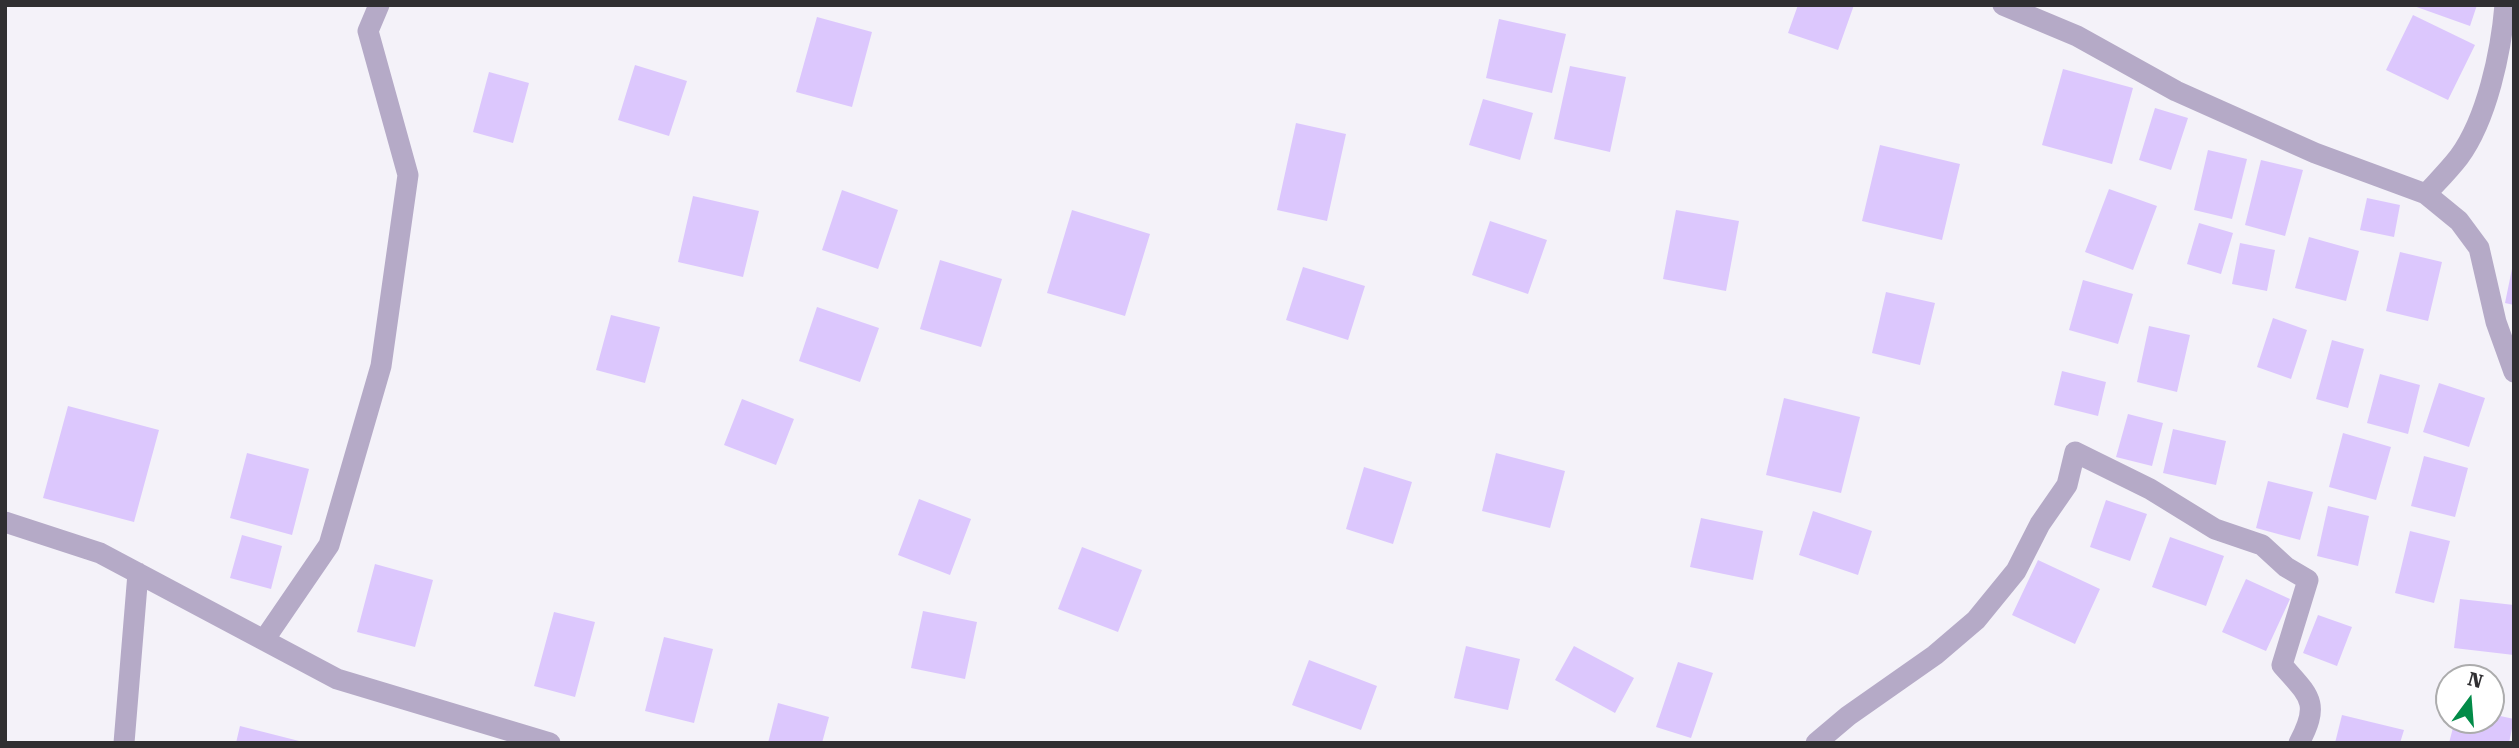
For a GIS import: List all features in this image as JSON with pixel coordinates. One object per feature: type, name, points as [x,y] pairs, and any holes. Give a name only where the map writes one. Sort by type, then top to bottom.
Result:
[{"type":"street","points":[[264,640],[329,545],[381,366],[408,175],[368,31],[379,5]]},
{"type":"street","points":[[2003,5],[2032,11],[2176,91],[2315,153],[2426,194],[2459,221],[2479,248],[2496,322],[2514,372]]},
{"type":"street","points":[[2426,194],[2460,155],[2483,111],[2503,30],[2505,5]]},
{"type":"street","points":[[1816,743],[1848,716],[1935,655],[1976,620],[2016,571],[2040,524],[2067,485],[2075,452],[2150,489],[2215,529],[2262,545],[2286,567],[2308,580],[2282,665],[2308,695],[2311,720],[2299,743]]},
{"type":"street","points":[[5,522],[100,552],[337,678],[550,743]]},
{"type":"street","points":[[124,743],[138,573]]},
{"type":"building","points":[[1798,5],[1854,5],[1838,50],[1788,33]]},
{"type":"building","points":[[2411,5],[2477,5],[2470,26]]},
{"type":"building","points":[[2413,15],[2475,45],[2448,100],[2386,70]]},
{"type":"building","points":[[817,17],[872,32],[852,107],[796,92]]},
{"type":"building","points":[[1499,19],[1566,34],[1552,93],[1486,78]]},
{"type":"building","points":[[635,65],[687,81],[669,136],[618,120]]},
{"type":"building","points":[[1570,66],[1626,77],[1610,152],[1554,139]]},
{"type":"building","points":[[2063,69],[2133,88],[2112,164],[2042,145]]},
{"type":"building","points":[[489,72],[529,83],[513,143],[473,132]]},
{"type":"building","points":[[1483,99],[1533,113],[1520,160],[1469,145]]},
{"type":"building","points":[[2155,108],[2188,118],[2171,170],[2139,160]]},
{"type":"building","points":[[1296,123],[1346,134],[1327,221],[1277,210]]},
{"type":"building","points":[[1880,145],[1960,164],[1942,240],[1862,221]]},
{"type":"building","points":[[2208,150],[2247,159],[2232,219],[2194,210]]},
{"type":"building","points":[[2261,160],[2303,170],[2285,236],[2245,225]]},
{"type":"building","points":[[2109,189],[2157,206],[2133,270],[2085,252]]},
{"type":"building","points":[[842,190],[898,210],[878,269],[822,250]]},
{"type":"building","points":[[693,196],[759,211],[743,277],[678,262]]},
{"type":"building","points":[[2367,198],[2400,205],[2394,237],[2360,230]]},
{"type":"building","points":[[1072,210],[1150,234],[1125,316],[1047,293]]},
{"type":"building","points":[[1676,210],[1739,221],[1726,291],[1663,279]]},
{"type":"building","points":[[1490,221],[1547,240],[1528,294],[1472,275]]},
{"type":"building","points":[[2199,223],[2233,233],[2221,274],[2187,264]]},
{"type":"building","points":[[2309,237],[2359,251],[2346,301],[2295,288]]},
{"type":"building","points":[[2240,243],[2275,250],[2267,291],[2232,284]]},
{"type":"building","points":[[2400,252],[2442,262],[2428,321],[2386,311]]},
{"type":"building","points":[[940,260],[1002,279],[981,347],[920,329]]},
{"type":"building","points":[[2514,264],[2514,305],[2505,303]]},
{"type":"building","points":[[1303,267],[1365,286],[1348,340],[1286,320]]},
{"type":"building","points":[[2083,280],[2133,294],[2118,344],[2069,330]]},
{"type":"building","points":[[1886,292],[1935,303],[1920,365],[1872,353]]},
{"type":"building","points":[[817,307],[879,328],[860,382],[799,361]]},
{"type":"building","points":[[611,315],[660,327],[645,383],[596,370]]},
{"type":"building","points":[[2273,318],[2307,330],[2291,379],[2257,367]]},
{"type":"building","points":[[2149,326],[2190,335],[2177,392],[2137,382]]},
{"type":"building","points":[[2332,340],[2364,349],[2348,408],[2316,399]]},
{"type":"building","points":[[2062,371],[2106,382],[2098,416],[2054,405]]},
{"type":"building","points":[[2380,374],[2420,385],[2408,434],[2367,423]]},
{"type":"building","points":[[2439,383],[2485,398],[2469,447],[2423,432]]},
{"type":"building","points":[[1784,398],[1860,417],[1841,493],[1766,475]]},
{"type":"building","points":[[742,399],[794,419],[776,465],[724,445]]},
{"type":"building","points":[[68,406],[159,430],[134,522],[43,498]]},
{"type":"building","points":[[2128,414],[2163,423],[2152,466],[2116,457]]},
{"type":"building","points":[[2173,429],[2226,441],[2216,485],[2163,473]]},
{"type":"building","points":[[2343,433],[2391,447],[2376,500],[2329,487]]},
{"type":"building","points":[[247,453],[309,469],[292,535],[230,518]]},
{"type":"building","points":[[1496,453],[1565,471],[1550,528],[1482,511]]},
{"type":"building","points":[[2424,456],[2468,468],[2455,517],[2411,506]]},
{"type":"building","points":[[1364,467],[1412,482],[1393,544],[1346,529]]},
{"type":"building","points":[[2268,481],[2313,492],[2300,540],[2256,528]]},
{"type":"building","points":[[919,499],[971,519],[950,575],[898,555]]},
{"type":"building","points":[[2106,500],[2147,514],[2130,561],[2090,547]]},
{"type":"building","points":[[2328,506],[2369,516],[2358,566],[2317,556]]},
{"type":"building","points":[[1813,511],[1872,531],[1858,575],[1799,555]]},
{"type":"building","points":[[1701,518],[1763,531],[1753,580],[1690,567]]},
{"type":"building","points":[[2410,531],[2450,541],[2434,603],[2395,593]]},
{"type":"building","points":[[242,535],[282,546],[271,589],[230,578]]},
{"type":"building","points":[[2170,537],[2224,556],[2206,606],[2152,587]]},
{"type":"building","points":[[1082,547],[1142,570],[1118,632],[1058,609]]},
{"type":"building","points":[[2038,560],[2100,589],[2075,644],[2012,615]]},
{"type":"building","points":[[375,564],[433,580],[415,647],[357,632]]},
{"type":"building","points":[[2246,579],[2290,599],[2266,651],[2222,632]]},
{"type":"building","points":[[2460,599],[2514,605],[2514,655],[2454,648]]},
{"type":"building","points":[[923,611],[977,622],[965,679],[911,668]]},
{"type":"building","points":[[554,612],[595,622],[575,697],[534,686]]},
{"type":"building","points":[[2318,615],[2352,627],[2337,666],[2303,653]]},
{"type":"building","points":[[664,637],[713,649],[694,723],[645,711]]},
{"type":"building","points":[[1466,646],[1520,659],[1508,710],[1454,698]]},
{"type":"building","points":[[1574,646],[1634,678],[1615,713],[1555,680]]},
{"type":"building","points":[[1309,660],[1377,686],[1361,730],[1292,705]]},
{"type":"building","points":[[1678,662],[1713,673],[1691,738],[1656,727]]},
{"type":"building","points":[[778,703],[829,717],[822,743],[768,743]]},
{"type":"building","points":[[2342,715],[2404,730],[2400,743],[2335,743]]},
{"type":"building","points":[[2505,717],[2514,719],[2509,743],[2449,743],[2451,734],[2505,734]]},
{"type":"building","points":[[240,726],[303,742],[303,743],[236,743]]}]
